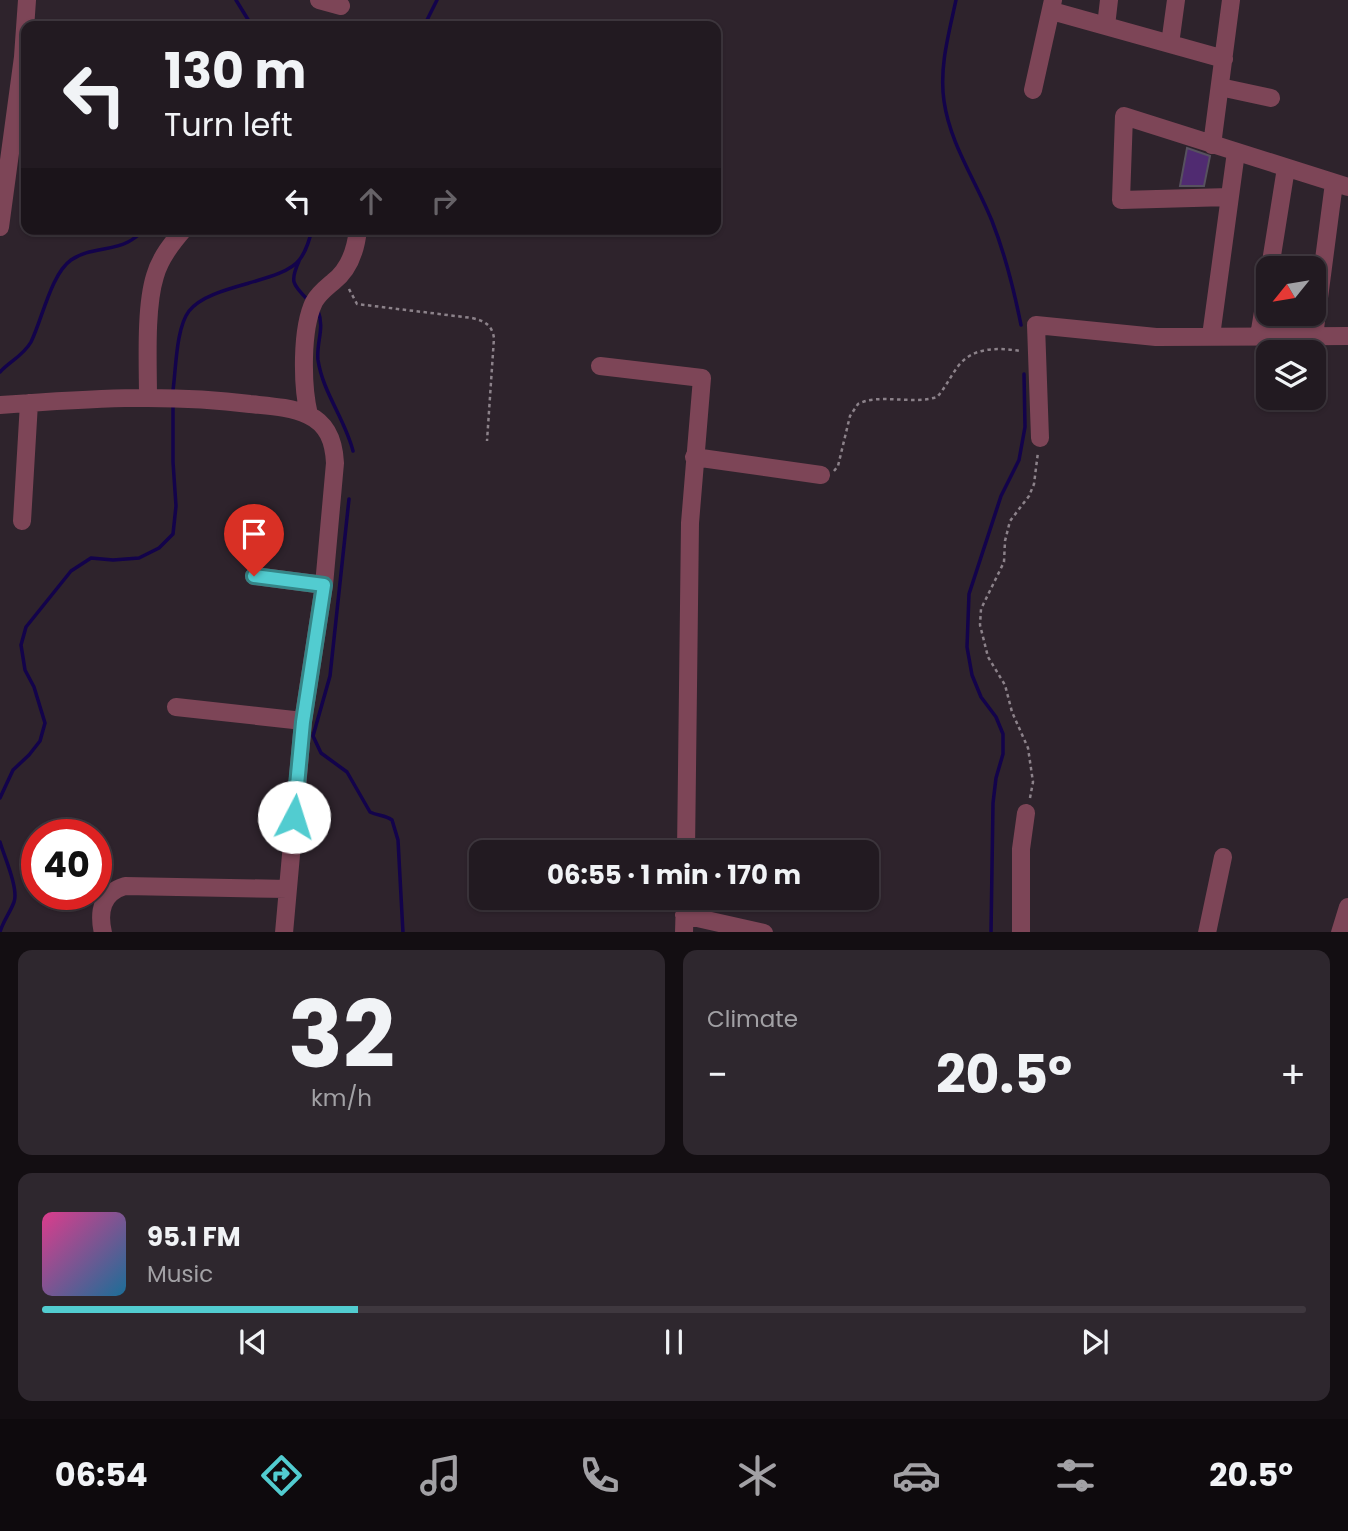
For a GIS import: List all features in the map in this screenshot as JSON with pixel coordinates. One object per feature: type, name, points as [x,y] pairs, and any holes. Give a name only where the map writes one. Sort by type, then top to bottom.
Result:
[{"type":"street","points":[[26,21],[27,0]]},
{"type":"street","points":[[319,0],[341,6]]},
{"type":"street","points":[[1106,26],[1109,0]]},
{"type":"street","points":[[1170,44],[1176,0]]},
{"type":"street","points":[[1212,145],[1231,0]]},
{"type":"street","points":[[1033,90],[1052,5],[1106,26],[1224,59]]},
{"type":"street","points":[[0,228],[21,72]]},
{"type":"street","points":[[1220,87],[1271,98]]},
{"type":"street","points":[[1229,197],[1121,200],[1124,116],[1341,185],[1314,336]]},
{"type":"street","points":[[1211,336],[1236,152]]},
{"type":"street","points":[[1272,256],[1286,168]]},
{"type":"street","points":[[148,398],[149,330],[154,277],[163,257],[180,235]]},
{"type":"street","points":[[309,415],[304,377],[309,318],[315,301],[324,289],[344,272],[352,258],[357,235]]},
{"type":"street","points":[[1040,438],[1036,326],[1156,337],[1348,337]]},
{"type":"street","points":[[1259,336],[1261,326]]},
{"type":"street","points":[[600,366],[702,378],[690,523],[686,840]]},
{"type":"street","points":[[0,405],[148,398],[213,399],[269,406],[309,415],[329,433],[334,444],[335,463],[324,585],[303,722],[284,932]]},
{"type":"street","points":[[22,521],[29,403]]},
{"type":"street","points":[[694,457],[821,475]]},
{"type":"street","points":[[254,576],[324,585]]},
{"type":"street","points":[[176,707],[303,722]]},
{"type":"street","points":[[1021,932],[1021,849],[1026,813]]},
{"type":"street","points":[[1207,932],[1223,857]]},
{"type":"street","points":[[103,932],[102,905],[107,895],[125,886],[288,889]]},
{"type":"street","points":[[1340,932],[1348,907]]},
{"type":"street","points":[[684,915],[760,932]]},
{"type":"path","points":[[344,272],[357,304],[472,318],[482,320],[491,327],[494,338],[487,441]]},
{"type":"path","points":[[821,475],[833,472],[838,466],[850,416],[858,404],[875,399],[914,402],[937,397],[959,365],[977,352],[993,349],[1037,353]]},
{"type":"path","points":[[1026,813],[1033,782],[1028,748],[1012,712],[1005,685],[988,657],[980,625],[981,609],[1004,562],[1010,521],[1029,496],[1034,484],[1040,438]]},
{"type":"building","points":[[1187,148],[1210,156],[1204,186],[1180,186]]},
{"type":"waterway","points":[[236,0],[249,21]]},
{"type":"waterway","points":[[426,21],[437,0]]},
{"type":"waterway","points":[[956,0],[943,76],[947,117],[997,234],[1021,325]]},
{"type":"waterway","points":[[0,372],[31,342],[52,286],[71,260],[85,253],[128,242],[139,235]]},
{"type":"waterway","points":[[173,390],[181,328],[189,311],[213,295],[278,274],[291,267],[300,259],[310,235]]},
{"type":"waterway","points":[[299,261],[294,282],[307,299]]},
{"type":"waterway","points":[[318,311],[321,323],[318,360],[329,395],[353,451]]},
{"type":"waterway","points":[[991,932],[993,803],[1003,754],[1003,734],[996,717],[981,697],[972,675],[967,647],[969,594],[1001,496],[1019,460],[1025,427],[1024,374]]},
{"type":"waterway","points":[[0,798],[13,770],[40,741],[45,723],[34,687],[25,670],[21,645],[26,627],[71,571],[91,558],[139,558],[159,548],[173,534],[176,506],[173,405]]},
{"type":"waterway","points":[[349,499],[330,676],[313,736],[321,753],[347,772],[370,812],[392,820],[398,840],[403,932]]},
{"type":"waterway","points":[[0,842],[15,896],[0,932]]},
{"type":"route","points":[[254,576],[324,585],[303,722],[294,817]]}]
